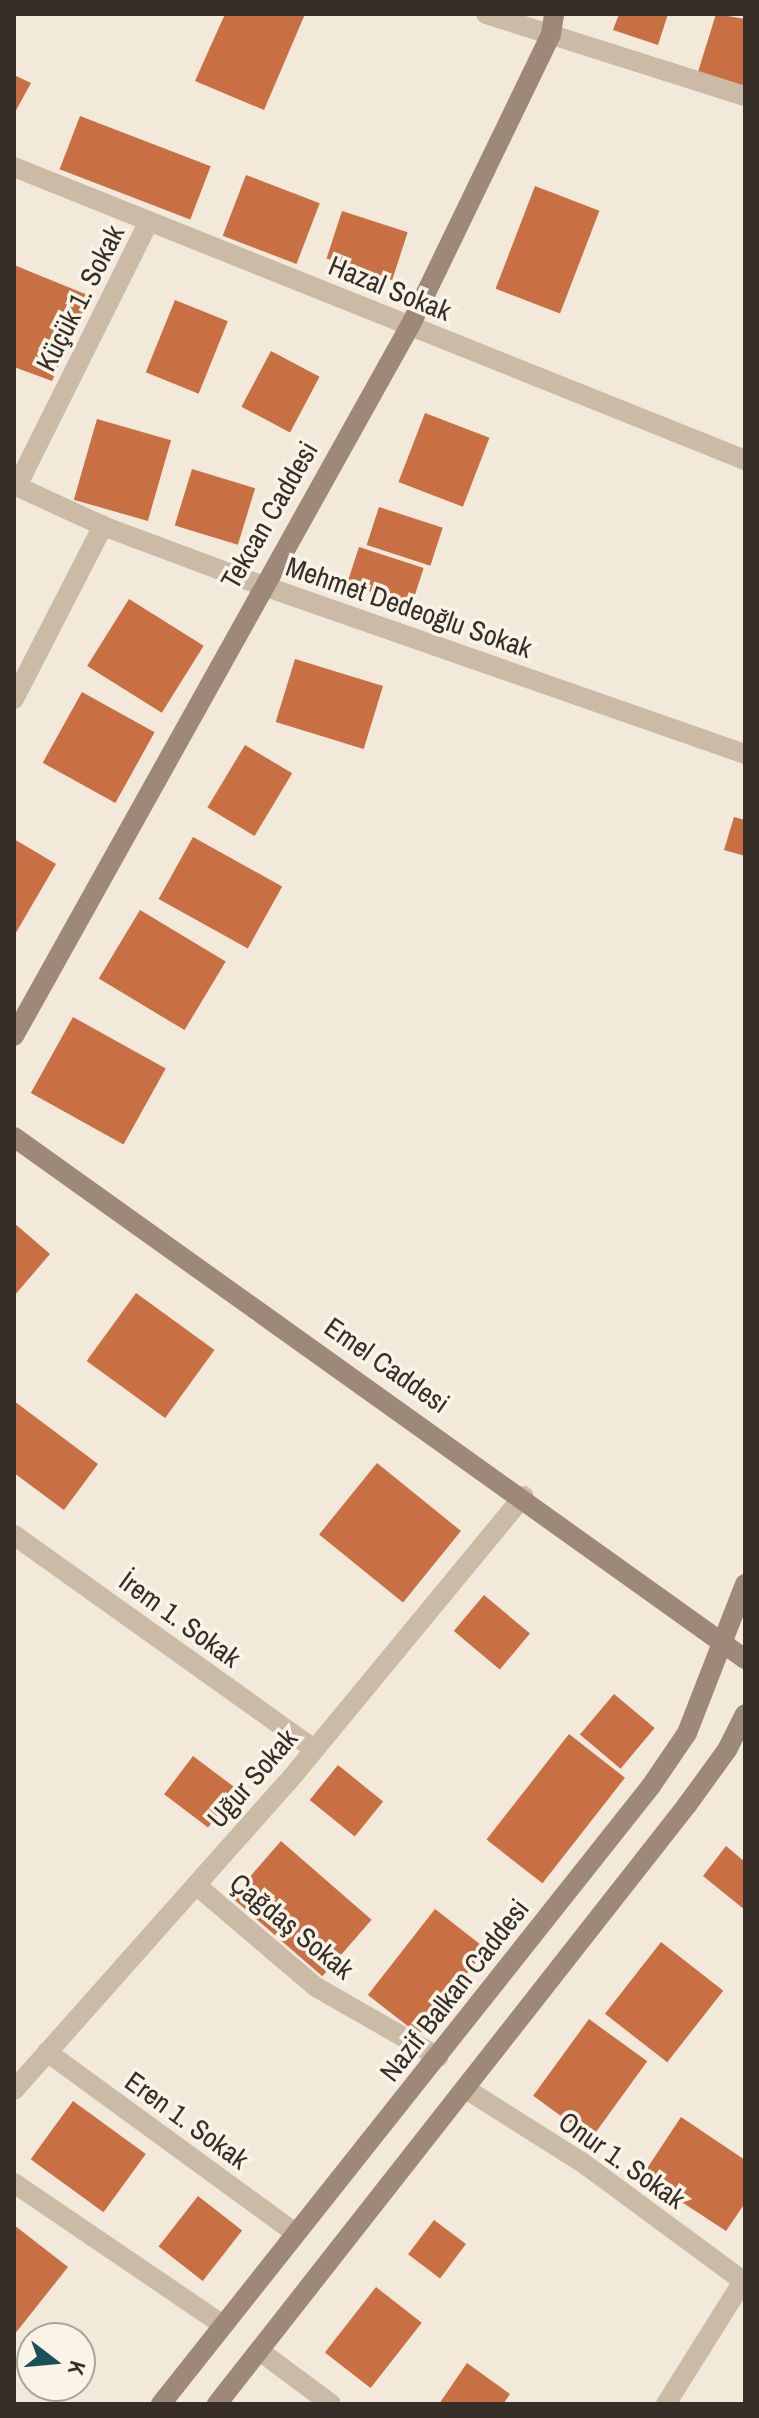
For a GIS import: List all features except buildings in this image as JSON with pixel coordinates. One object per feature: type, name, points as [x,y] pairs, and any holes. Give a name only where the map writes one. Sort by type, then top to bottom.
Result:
[{"type":"street","points":[[486,14],[552,24],[745,96]]},
{"type":"street","name":"Tekcan Caddesi","points":[[14,1036],[261,585],[410,326],[552,24]]},
{"type":"street","name":"Hazal Sokak","points":[[14,167],[745,460]]},
{"type":"street","name":"Küçük 1. Sokak","points":[[16,486],[149,221]]},
{"type":"street","name":"Mehmet Dedeoğlu Sokak","points":[[16,486],[103,526],[261,585],[745,754]]},
{"type":"street","points":[[14,699],[103,526]]},
{"type":"street","name":"Emel Caddesi","points":[[14,1137],[524,1496],[723,1646],[745,1659]]},
{"type":"street","name":"Uğur Sokak","points":[[14,2090],[314,1749],[524,1496]]},
{"type":"street","name":"İrem 1. Sokak","points":[[14,1535],[314,1749]]},
{"type":"street","name":"Nazif Balkan Caddesi","points":[[161,2404],[294,2232],[438,2057],[651,1786],[687,1733],[745,1584]]},
{"type":"street","points":[[217,2404],[261,2352],[703,1783],[745,1714]]},
{"type":"street","name":"Çağdaş Sokak","points":[[196,1885],[316,1987],[438,2057]]},
{"type":"street","name":"Eren 1. Sokak","points":[[47,2052],[294,2232]]},
{"type":"street","name":"Onur 1. Sokak","points":[[466,2089],[583,2163],[744,2279]]},
{"type":"street","points":[[14,2183],[223,2325]]},
{"type":"street","points":[[666,2404],[744,2279]]},
{"type":"street","points":[[261,2352],[331,2404]]}]
